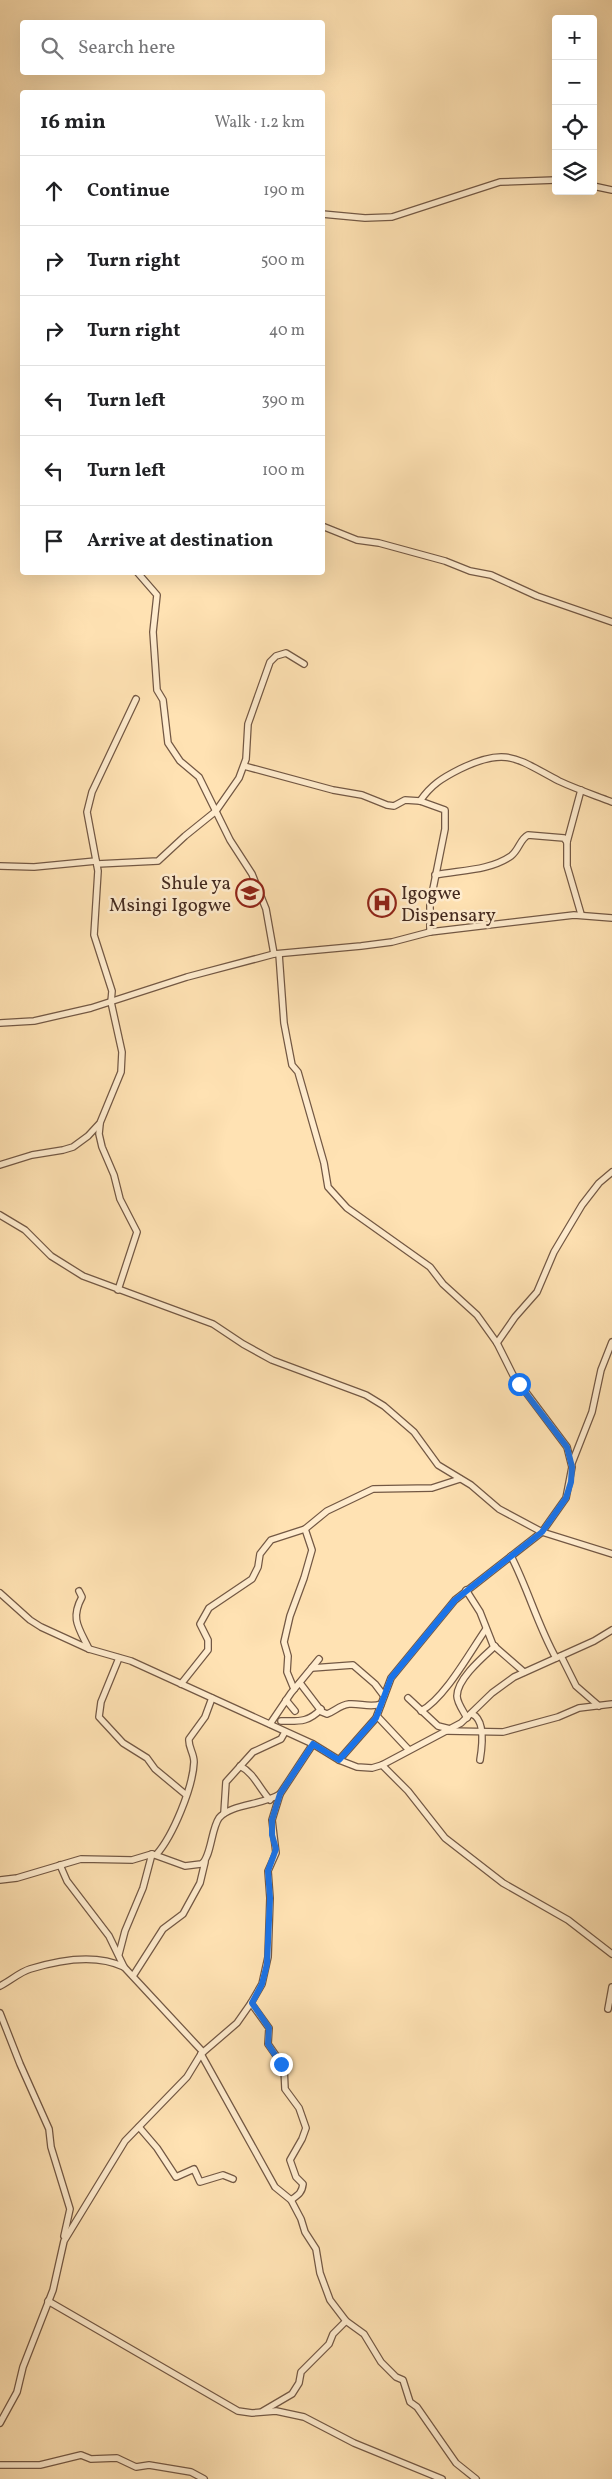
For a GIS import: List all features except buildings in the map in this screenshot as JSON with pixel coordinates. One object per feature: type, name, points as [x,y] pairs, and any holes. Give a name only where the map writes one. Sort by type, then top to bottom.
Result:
[{"type":"street","points":[[325,214],[365,218],[392,217],[500,182],[552,180]]},
{"type":"street","points":[[597,187],[612,190]]},
{"type":"street","points":[[325,527],[357,540],[379,543],[446,561],[470,571],[492,575],[537,596],[612,622]]},
{"type":"street","points":[[140,575],[157,595],[153,632],[157,690],[162,700],[168,743],[180,761],[199,777],[230,840],[257,884],[266,909],[277,954],[284,1023],[292,1065],[298,1072],[322,1156],[328,1188],[346,1208],[430,1267],[443,1284],[477,1316],[497,1343],[513,1376],[567,1447],[572,1463]]},
{"type":"street","points":[[0,866],[18,868],[96,862],[158,861],[216,811],[239,778],[244,766],[248,724],[268,665],[276,656],[281,654],[295,658],[304,664]]},
{"type":"street","points":[[118,1290],[138,1232],[120,1199],[99,1134],[100,1123],[122,1066],[111,1002],[112,991],[94,935],[96,862],[87,812],[88,802],[136,698]]},
{"type":"street","points":[[420,801],[429,788],[439,779],[478,760],[497,756],[518,759],[581,790],[612,802]]},
{"type":"street","points":[[244,766],[333,790],[362,795],[386,805],[394,806],[403,800],[420,801],[445,810],[445,829],[434,875],[430,904],[430,932]]},
{"type":"street","points":[[581,790],[567,842],[567,866],[581,914]]},
{"type":"street","points":[[434,875],[477,869],[503,860],[515,852],[523,838],[528,835],[561,838],[567,842]]},
{"type":"street","points":[[0,1023],[34,1021],[111,1002],[187,977],[277,954],[392,942],[430,932],[581,914],[612,918]]},
{"type":"street","points":[[0,1165],[73,1147],[88,1136],[100,1123]]},
{"type":"street","points":[[497,1343],[519,1312],[537,1292],[554,1252],[582,1205],[599,1183],[612,1172]]},
{"type":"street","points":[[0,1215],[25,1230],[34,1241],[61,1263],[83,1276],[213,1324],[272,1360],[366,1395],[398,1417],[414,1432],[438,1464],[471,1484],[495,1507],[542,1532],[612,1554]]},
{"type":"street","points":[[339,1760],[377,1716],[391,1678],[455,1600],[542,1532],[566,1498],[571,1482],[572,1463],[592,1412],[601,1370],[612,1342]]},
{"type":"street","points":[[181,1684],[208,1650],[208,1640],[200,1624],[206,1612],[252,1579],[258,1567],[260,1554],[269,1541],[304,1529],[327,1511],[372,1489],[432,1488],[460,1479]]},
{"type":"street","points":[[294,1689],[287,1672],[288,1656],[284,1642],[290,1616],[310,1556],[311,1544],[304,1529]]},
{"type":"street","points":[[511,1556],[527,1589],[545,1639],[559,1657],[576,1686],[599,1706]]},
{"type":"street","points":[[466,1590],[480,1612],[486,1630],[495,1646],[524,1672]]},
{"type":"street","points":[[79,1591],[82,1597],[76,1607],[78,1626],[89,1649]]},
{"type":"street","points":[[0,1593],[34,1623],[89,1649],[119,1658],[181,1684],[313,1744],[339,1760],[363,1769],[382,1765],[408,1749],[448,1730],[472,1716],[503,1685],[524,1672],[594,1641],[612,1630]]},
{"type":"street","points":[[422,1711],[431,1705],[447,1686],[486,1630]]},
{"type":"street","points":[[480,1760],[481,1733],[472,1716],[458,1700],[458,1693],[471,1669],[495,1646]]},
{"type":"street","points":[[119,1658],[101,1702],[99,1717],[123,1743],[147,1758],[156,1769],[185,1794]]},
{"type":"street","points":[[270,1724],[294,1689],[319,1659]]},
{"type":"street","points":[[312,1668],[353,1665],[375,1684],[384,1696]]},
{"type":"street","points":[[300,1683],[321,1710],[327,1714],[339,1706],[348,1704],[367,1706],[381,1704]]},
{"type":"street","points":[[119,1954],[125,1931],[143,1888],[154,1854],[169,1837],[185,1794],[194,1762],[189,1739],[205,1717],[212,1698]]},
{"type":"street","points":[[408,1698],[438,1726],[448,1730],[481,1733],[503,1732],[558,1717],[579,1708],[612,1704]]},
{"type":"street","points":[[286,1700],[295,1711]]},
{"type":"street","points":[[281,1721],[302,1722],[314,1717],[321,1710]]},
{"type":"street","points":[[224,1813],[225,1785],[252,1752],[281,1739],[284,1732],[277,1713]]},
{"type":"street","points":[[377,1716],[408,1749]]},
{"type":"street","points":[[64,2241],[125,2141],[187,2076],[202,2053],[226,2035],[252,2003],[262,1984],[267,1964],[270,1898],[268,1871],[276,1853],[271,1827],[280,1794],[313,1744]]},
{"type":"street","points":[[382,1765],[408,1791],[445,1838],[503,1883],[568,1920],[612,1954]]},
{"type":"street","points":[[240,1766],[252,1773],[259,1787],[270,1800]]},
{"type":"street","points":[[132,1976],[162,1929],[182,1914],[200,1883],[212,1833],[219,1817],[224,1813],[270,1800],[280,1794]]},
{"type":"street","points":[[0,1880],[18,1878],[81,1859],[132,1860],[154,1854],[185,1866],[205,1862]]},
{"type":"street","points":[[60,1865],[66,1882],[99,1921],[119,1954],[124,1967],[202,2053],[275,2187],[291,2200],[316,2249],[326,2291],[346,2321],[361,2330],[378,2359],[396,2377],[403,2380],[410,2402],[417,2407],[456,2463],[476,2479]]},
{"type":"street","points":[[1,1985],[28,1970],[44,1967],[61,1960],[99,1960],[124,1967]]},
{"type":"street","points":[[608,2009],[612,1987]]},
{"type":"street","points":[[252,2003],[269,2028],[268,2044],[284,2067],[285,2088],[299,2108],[306,2128],[290,2160],[296,2177],[303,2184],[301,2193],[291,2200]]},
{"type":"street","points":[[0,2013],[49,2129],[51,2147],[70,2208],[56,2282],[23,2366],[17,2392],[0,2424]]},
{"type":"street","points":[[139,2127],[157,2148],[176,2177],[194,2169],[200,2182],[223,2175],[233,2179]]},
{"type":"street","points":[[48,2302],[186,2379],[227,2405],[246,2412],[276,2411],[304,2417],[354,2443],[442,2479]]},
{"type":"street","points":[[261,2412],[292,2394],[299,2383],[301,2372],[327,2346],[333,2334],[346,2321]]},
{"type":"street","points":[[0,2465],[40,2465],[81,2455],[91,2459],[117,2458],[136,2467],[149,2465],[191,2472],[204,2479]]},
{"type":"place","name":"Shule ya Msingi Igogwe","points":[[250,893]]},
{"type":"place","name":"Igogwe Dispensary","points":[[382,903]]},
{"type":"route","points":[[281,2064],[268,2044],[269,2028],[252,2003],[262,1984],[268,1957],[270,1898],[268,1871],[276,1853],[271,1827],[275,1808],[280,1794],[313,1744],[339,1760],[376,1718],[391,1678],[430,1633],[455,1600],[542,1532],[566,1498],[572,1472],[567,1447],[519,1384]]}]
